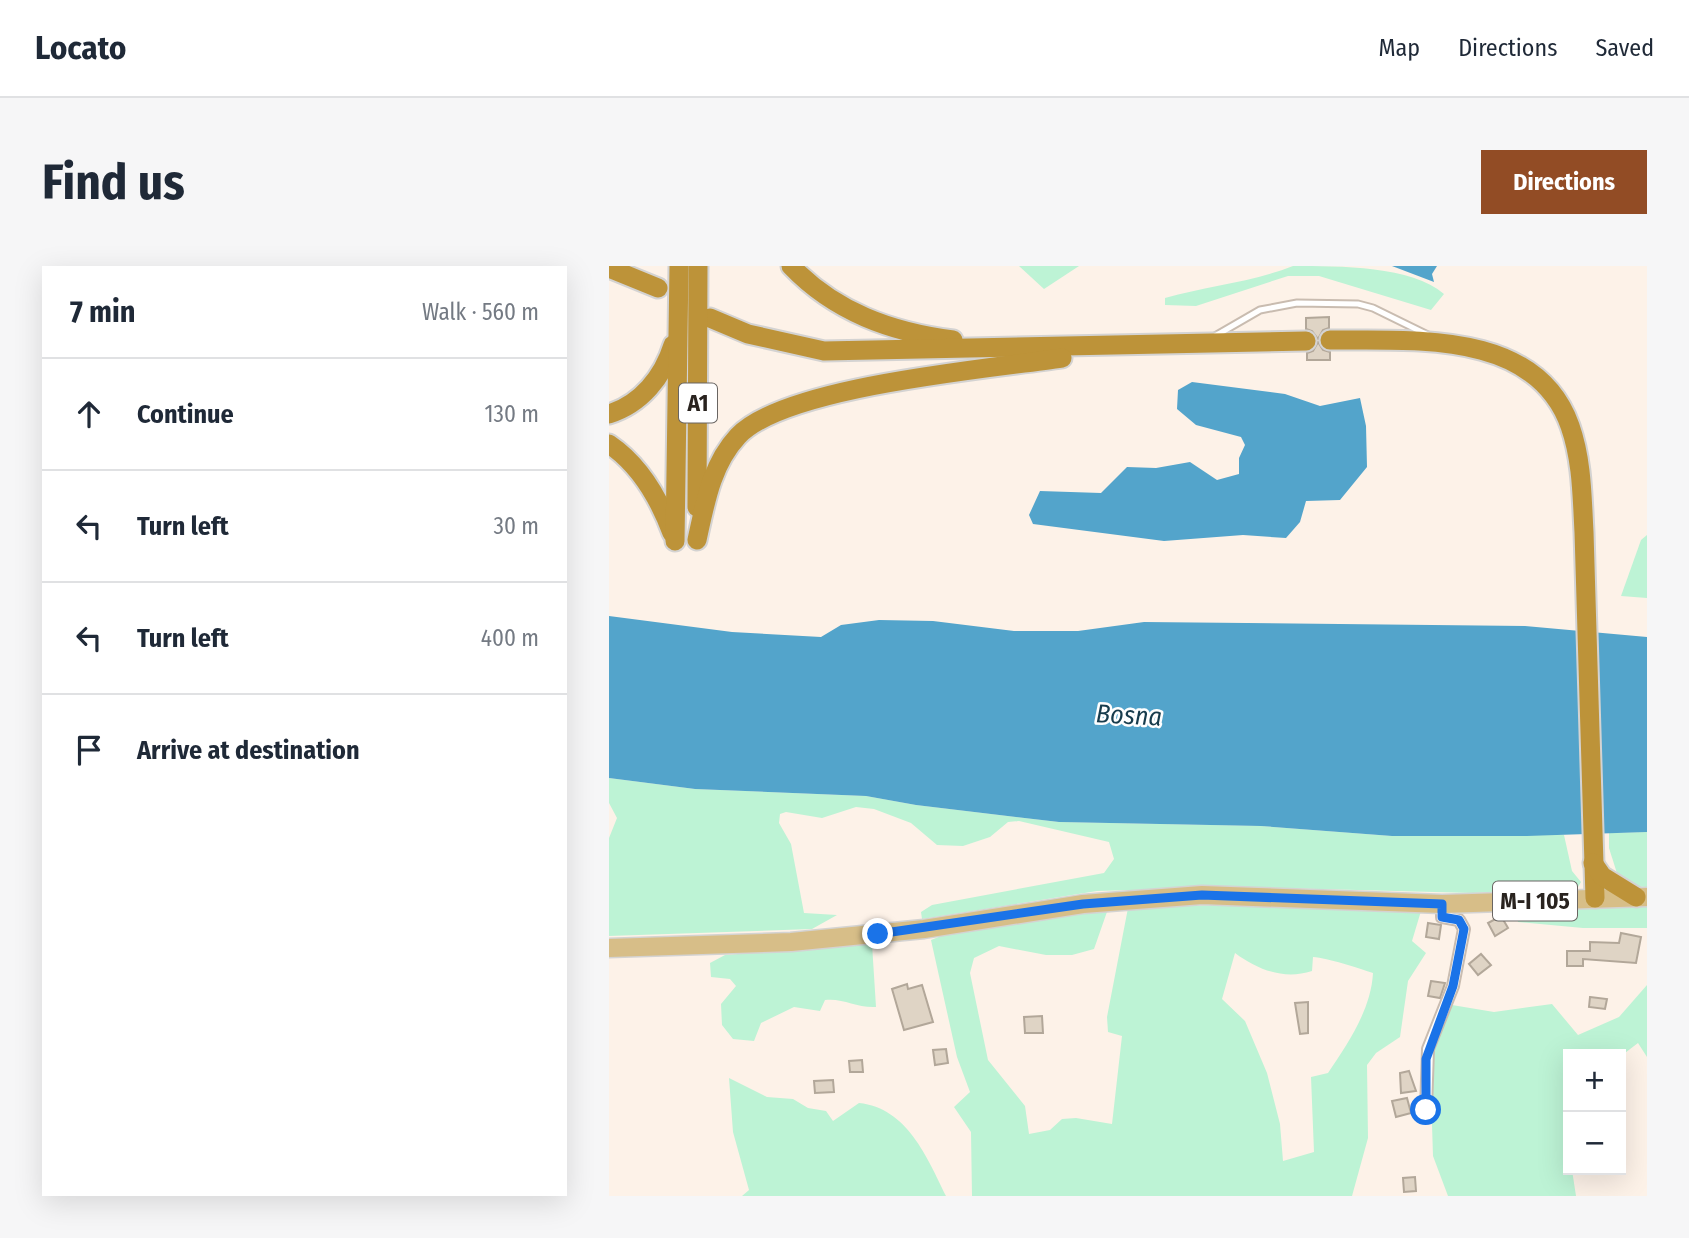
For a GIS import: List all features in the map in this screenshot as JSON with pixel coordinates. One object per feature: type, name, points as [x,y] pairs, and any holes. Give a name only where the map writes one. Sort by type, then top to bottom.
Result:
[{"type":"highway","name":"A1","points":[[609,444],[643,477],[663,510],[675,541],[678,266]]},
{"type":"highway","name":"A1","points":[[698,266],[697,540],[708,490],[725,453],[745,430],[771,412],[837,394],[1154,346]]},
{"type":"highway","points":[[791,266],[808,284],[841,307],[877,324],[923,336],[1035,349]]},
{"type":"highway","points":[[609,268],[658,288]]},
{"type":"highway","points":[[609,414],[638,400],[658,377],[672,348],[678,317]]},
{"type":"highway","points":[[711,318],[748,334],[824,351],[1035,349],[1306,341]]},
{"type":"highway","points":[[1330,340],[1440,341],[1468,346],[1515,365],[1534,377],[1557,400],[1576,447],[1584,532],[1595,898]]},
{"type":"highway","points":[[1593,863],[1602,876],[1641,897]]},
{"type":"main road","name":"M-I 105","points":[[609,948],[791,942],[924,929],[1083,904],[1202,895],[1442,904],[1641,897]]},
{"type":"street","points":[[1426,1110],[1426,1059],[1453,986],[1464,929],[1459,920],[1442,917],[1442,904]]},
{"type":"lane","points":[[1203,345],[1260,310],[1297,303],[1366,306],[1440,341]]},
{"type":"green space","points":[[1019,266],[1079,266],[1044,289]]},
{"type":"green space","points":[[1293,266],[1353,267],[1395,273],[1414,278],[1444,294],[1431,310],[1319,276],[1288,276],[1196,306],[1165,305],[1165,298],[1262,276]]},
{"type":"green space","points":[[1647,535],[1647,598],[1621,596],[1641,540]]},
{"type":"green space","points":[[609,778],[695,789],[866,796],[916,805],[1059,822],[1261,826],[1392,836],[1564,835],[1572,871],[1581,882],[1578,887],[1473,893],[1238,887],[1097,891],[922,919],[921,912],[932,905],[1104,873],[1114,859],[1109,842],[1019,821],[1008,822],[990,837],[963,846],[937,845],[911,823],[874,809],[856,807],[822,818],[786,812],[780,814],[779,823],[791,844],[804,913],[837,915],[812,929],[609,936],[609,838],[617,818],[609,803]]},
{"type":"green space","points":[[1647,832],[1647,887],[1621,886],[1609,848],[1609,833]]},
{"type":"green space","points":[[1248,904],[1421,911],[1412,941],[1426,953],[1408,981],[1400,1037],[1376,1053],[1367,1065],[1368,1138],[1352,1196],[972,1196],[971,1132],[954,1107],[970,1092],[957,1057],[931,940],[941,936],[1108,909],[1094,949],[1072,955],[1046,955],[999,946],[974,958],[970,973],[988,1060],[1025,1106],[1029,1134],[1050,1130],[1062,1119],[1076,1118],[1112,1124],[1122,1036],[1108,1032],[1107,1017],[1128,908]],"holes":[[[1235,953],[1262,969],[1281,974],[1312,971],[1313,957],[1373,973],[1368,1000],[1350,1038],[1328,1073],[1311,1077],[1314,1152],[1283,1161],[1280,1124],[1267,1073],[1245,1021],[1222,999]]]},
{"type":"green space","points":[[1647,906],[1647,928],[1583,928],[1518,922],[1515,911]]},
{"type":"green space","points":[[872,944],[876,1007],[825,1000],[820,1011],[794,1007],[761,1023],[754,1041],[733,1039],[722,1025],[721,1004],[736,986],[730,979],[711,977],[710,963],[725,955]]},
{"type":"green space","points":[[1647,985],[1647,1057],[1638,1043],[1626,1052],[1626,1049],[1563,1049],[1563,1175],[1573,1175],[1576,1196],[1448,1196],[1433,1156],[1430,1062],[1452,1005],[1494,1012],[1552,1004],[1578,1035],[1619,1017]]},
{"type":"green space","points":[[729,1078],[767,1097],[793,1099],[808,1108],[826,1111],[833,1121],[859,1103],[890,1114],[903,1124],[923,1151],[946,1196],[742,1196],[749,1190],[733,1132]]},
{"type":"water","points":[[1392,266],[1437,266],[1432,274],[1434,282]]},
{"type":"water","points":[[1192,382],[1285,394],[1320,406],[1360,398],[1366,426],[1367,467],[1340,500],[1306,501],[1300,522],[1286,538],[1243,535],[1164,541],[1033,524],[1029,515],[1040,491],[1101,493],[1127,467],[1156,468],[1190,462],[1217,480],[1239,474],[1239,458],[1245,445],[1241,437],[1196,425],[1177,409],[1178,390]]},
{"type":"water","name":"Bosna","points":[[609,616],[732,632],[821,637],[841,625],[879,620],[933,621],[1014,631],[1078,631],[1144,622],[1525,626],[1647,637],[1647,832],[1527,836],[1392,836],[1261,826],[1059,822],[916,805],[866,796],[695,789],[609,778]]},
{"type":"building","points":[[1329,317],[1329,328],[1323,330],[1318,339],[1312,331],[1306,329],[1306,318]]},
{"type":"building","points":[[1318,342],[1323,350],[1330,352],[1330,360],[1307,360],[1307,353],[1313,351]]},
{"type":"building","points":[[1501,916],[1508,928],[1495,936],[1488,923]]},
{"type":"building","points":[[1428,923],[1441,925],[1439,939],[1426,937]]},
{"type":"building","points":[[1621,933],[1641,937],[1636,963],[1583,959],[1583,966],[1567,966],[1567,951],[1590,951],[1590,942],[1619,943]]},
{"type":"building","points":[[1481,954],[1491,965],[1478,975],[1469,964]]},
{"type":"building","points":[[1431,981],[1445,983],[1440,998],[1428,996]]},
{"type":"building","points":[[907,984],[908,989],[922,985],[933,1022],[904,1030],[892,989]]},
{"type":"building","points":[[1590,997],[1607,999],[1605,1009],[1589,1007]]},
{"type":"building","points":[[1308,1002],[1308,1033],[1300,1034],[1295,1003]]},
{"type":"building","points":[[1042,1016],[1043,1033],[1025,1033],[1024,1017]]},
{"type":"building","points":[[946,1049],[948,1063],[935,1065],[933,1050]]},
{"type":"building","points":[[862,1060],[863,1072],[850,1072],[849,1061]]},
{"type":"building","points":[[1409,1071],[1416,1091],[1401,1093],[1400,1073]]},
{"type":"building","points":[[833,1080],[834,1092],[815,1093],[814,1081]]},
{"type":"building","points":[[1407,1098],[1411,1113],[1396,1117],[1392,1101]]},
{"type":"building","points":[[1415,1177],[1416,1191],[1404,1192],[1403,1178]]},
{"type":"route","points":[[878,934],[1083,904],[1202,895],[1341,898],[1442,904],[1442,917],[1459,920],[1464,929],[1453,986],[1428,1049],[1426,1110]]}]
